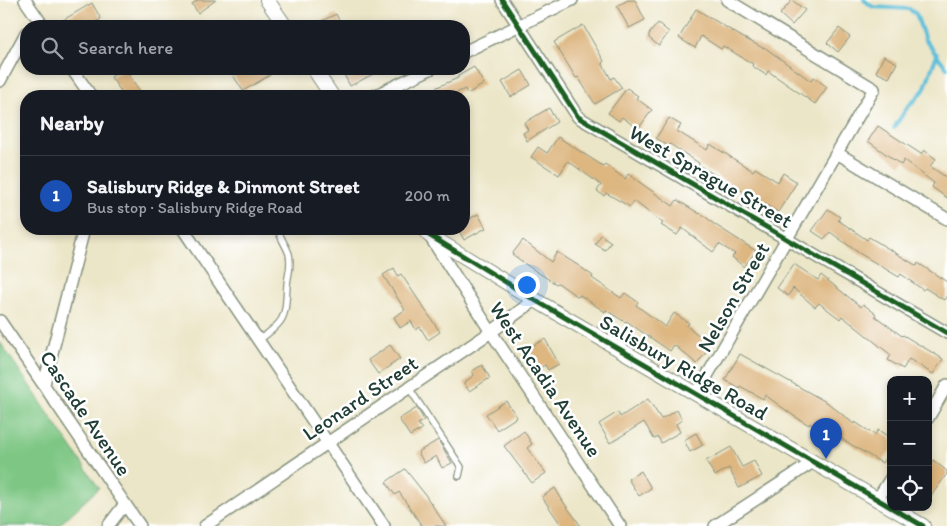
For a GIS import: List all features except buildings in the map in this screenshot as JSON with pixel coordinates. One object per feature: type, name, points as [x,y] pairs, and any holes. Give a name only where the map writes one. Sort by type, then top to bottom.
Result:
[{"type":"street","points":[[25,0],[33,20]]},
{"type":"street","points":[[267,0],[281,20]]},
{"type":"street","name":"West Sprague Street","points":[[502,0],[578,117],[947,333]]},
{"type":"street","points":[[470,49],[572,0]]},
{"type":"street","name":"Nelson Street","points":[[697,393],[874,90],[727,0]]},
{"type":"street","points":[[0,81],[20,44]]},
{"type":"street","points":[[76,75],[87,90]]},
{"type":"street","points":[[318,75],[328,90]]},
{"type":"street","points":[[386,90],[418,75]]},
{"type":"street","points":[[837,153],[947,219]]},
{"type":"street","points":[[44,384],[82,235]]},
{"type":"street","points":[[187,235],[329,442],[384,526]]},
{"type":"street","name":"West Acadia Avenue","points":[[429,235],[620,526]]},
{"type":"street","name":"Salisbury Ridge Road","points":[[432,235],[535,300],[923,526]]},
{"type":"street","name":"Leonard Street","points":[[205,526],[491,332],[535,300]]},
{"type":"street","name":"Cascade Avenue","points":[[0,321],[140,526]]},
{"type":"street","points":[[932,411],[947,386]]},
{"type":"street","points":[[715,526],[813,462]]},
{"type":"street","points":[[877,500],[887,484]]},
{"type":"street","points":[[108,526],[125,504]]},
{"type":"lane","points":[[259,340],[282,320],[287,306],[287,284],[291,266],[289,254],[281,235]]},
{"type":"lane","points":[[409,388],[461,467],[458,476]]},
{"type":"green space","points":[[0,342],[99,488],[58,526],[0,526]]},
{"type":"waterway","points":[[864,0],[873,7],[909,9],[916,14],[925,40],[947,68]]},
{"type":"waterway","points":[[894,128],[906,109],[924,90],[937,54]]},
{"type":"cycle path","points":[[502,0],[578,117],[947,333]]},
{"type":"cycle path","points":[[429,235],[535,300],[923,526]]},
{"type":"place","name":"Salisbury Ridge & Dinmont Street","points":[[826,459]]}]
